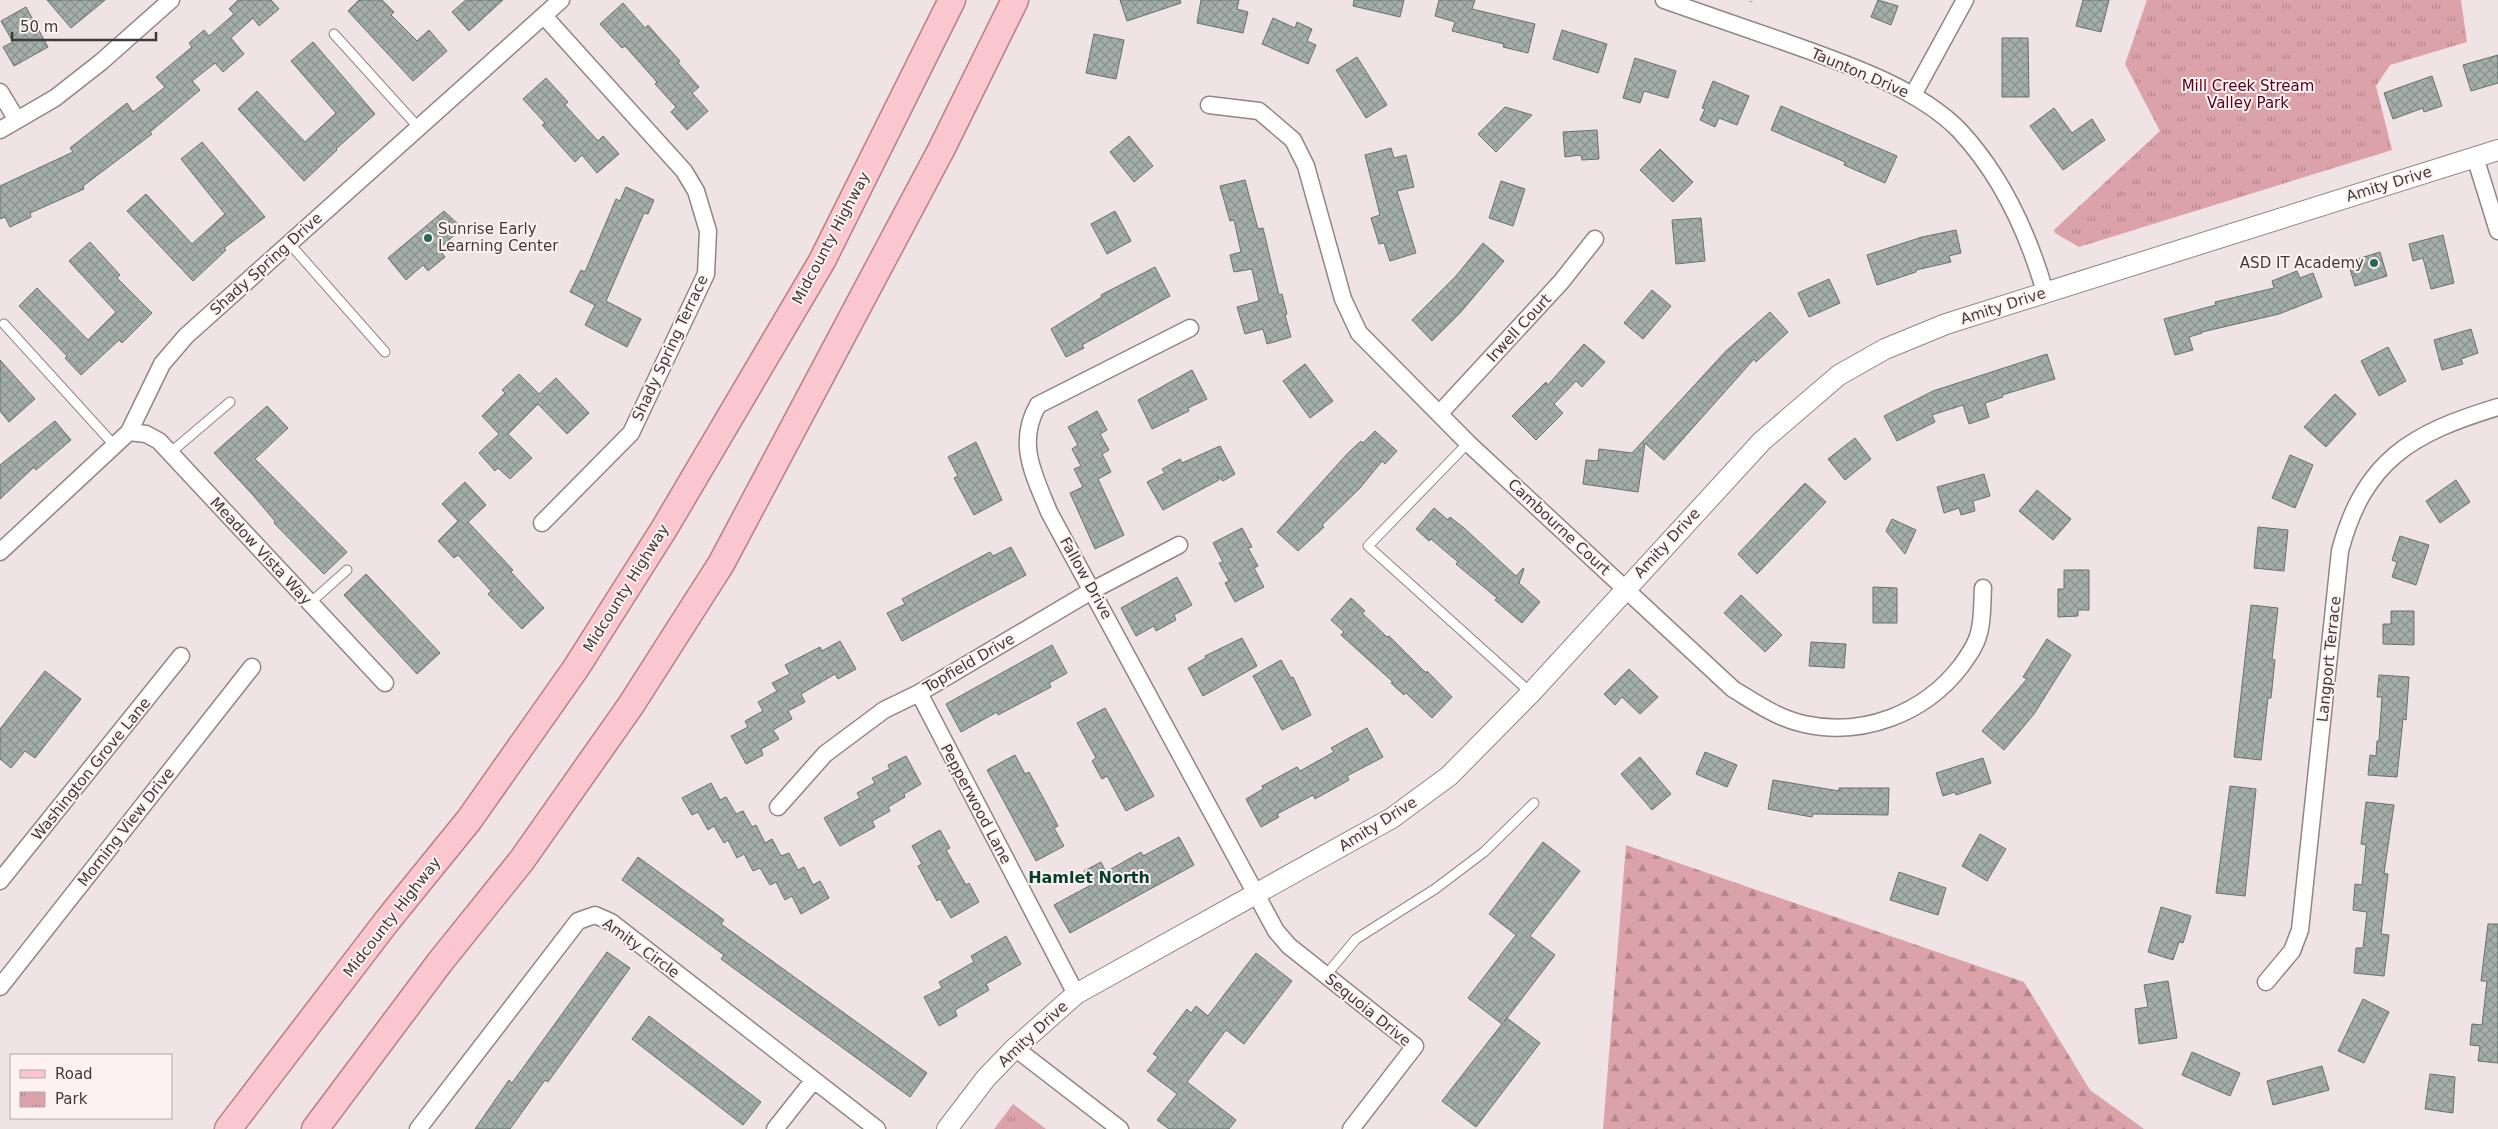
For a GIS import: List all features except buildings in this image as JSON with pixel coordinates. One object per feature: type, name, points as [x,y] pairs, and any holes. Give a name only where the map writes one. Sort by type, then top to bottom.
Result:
[{"type":"main road","name":"Midcounty Highway","points":[[228,1129],[387,921],[469,820],[576,668],[664,529],[822,261],[952,0]]},
{"type":"main road","points":[[315,1129],[440,962],[522,860],[631,705],[721,564],[923,185],[1015,0]]},
{"type":"street","points":[[0,130],[55,98],[101,62],[171,0]]},
{"type":"street","name":"Shady Spring Drive","points":[[0,552],[129,432],[162,364],[186,336],[561,0]]},
{"type":"street","name":"Taunton Drive","points":[[1664,0],[1840,62],[1913,95],[1958,130],[2000,184],[2032,249],[2045,292]]},
{"type":"street","points":[[1913,95],[1965,0]]},
{"type":"street","name":"Shady Spring Terrace","points":[[542,523],[631,433],[706,274],[708,230],[696,191],[684,171],[544,16]]},
{"type":"street","points":[[0,92],[16,120]]},
{"type":"street","name":"Cambourne Court","points":[[1209,105],[1259,111],[1293,140],[1306,166],[1344,300],[1359,333],[1468,443],[1741,694],[1773,714],[1805,724],[1845,728],[1880,721],[1921,705],[1951,679],[1972,652],[1980,632],[1983,588]]},
{"type":"street","name":"Amity Drive","points":[[947,1129],[986,1078],[1015,1048],[1076,994],[1392,818],[1442,782],[1531,693],[1762,441],[1839,375],[1884,349],[1937,328],[2045,292],[2498,150]]},
{"type":"street","points":[[2475,157],[2498,231]]},
{"type":"street","name":"Irwell Court","points":[[1439,414],[1561,282],[1595,239]]},
{"type":"street","name":"Fallow Drive","points":[[1190,328],[1038,406],[1030,419],[1026,445],[1034,474],[1049,512],[1258,894]]},
{"type":"street","name":"Langport Terrace","points":[[2266,982],[2292,951],[2300,930],[2340,551],[2348,520],[2361,494],[2379,471],[2399,451],[2440,427],[2498,407]]},
{"type":"street","name":"Meadow Vista Way","points":[[129,432],[146,434],[159,441],[385,683]]},
{"type":"street","name":"Topfield Drive","points":[[778,807],[826,754],[884,710],[919,693],[1093,590],[1179,545]]},
{"type":"street","name":"Washington Grove Lane","points":[[0,881],[181,656]]},
{"type":"street","name":"Morning View Drive","points":[[0,987],[252,667]]},
{"type":"street","name":"Pepperwood Lane","points":[[919,693],[1076,994]]},
{"type":"street","name":"Sequoia Drive","points":[[1258,894],[1276,931],[1289,946],[1415,1046],[1351,1129]]},
{"type":"street","name":"Amity Circle","points":[[418,1129],[578,921],[595,915],[611,922],[877,1129]]},
{"type":"street","points":[[1015,1048],[1120,1129]]},
{"type":"street","points":[[775,1129],[812,1080]]},
{"type":"lane","points":[[334,34],[419,128]]},
{"type":"lane","points":[[289,243],[385,352]]},
{"type":"lane","points":[[4,324],[115,446]]},
{"type":"lane","points":[[170,454],[230,402]]},
{"type":"lane","points":[[1468,443],[1368,546],[1531,693]]},
{"type":"lane","points":[[310,603],[346,570]]},
{"type":"lane","points":[[1326,976],[1356,939],[1435,888],[1484,852],[1534,803]]},
{"type":"green space","name":"Mill Creek Stream Valley Park","points":[[2147,0],[2461,0],[2467,42],[2390,65],[2376,86],[2392,150],[2079,247],[2055,233],[2054,230],[2160,131],[2125,64]]},
{"type":"green space","points":[[1626,845],[2024,982],[2090,1090],[2144,1129],[1603,1129]]},
{"type":"green space","points":[[1013,1104],[1046,1129],[994,1129]]},
{"type":"place","name":"Sunrise Early Learning Center","points":[[428,238]]},
{"type":"place","name":"ASD IT Academy","points":[[2374,263]]},
{"type":"district","name":"Hamlet North","points":[[1089,877]]}]
